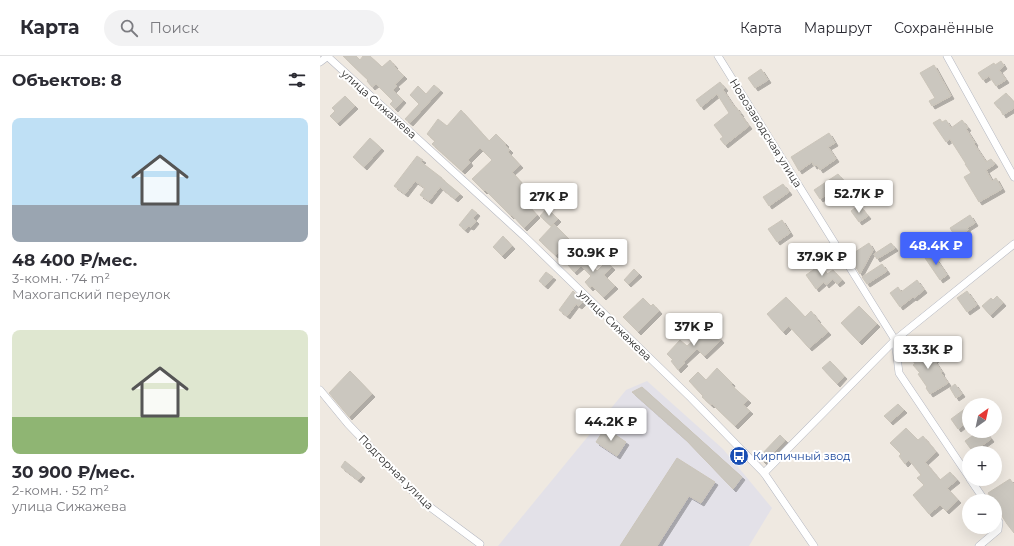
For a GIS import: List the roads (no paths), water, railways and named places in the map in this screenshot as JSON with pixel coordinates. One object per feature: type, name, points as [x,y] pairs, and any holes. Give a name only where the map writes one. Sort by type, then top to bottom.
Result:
[{"type":"street","points":[[320,62],[327,56]]},
{"type":"street","name":"улица Сижажева","points":[[327,56],[525,237],[691,398],[764,473],[814,546]]},
{"type":"street","name":"Новозаводская улица","points":[[718,56],[895,340],[899,373],[962,466]]},
{"type":"street","points":[[947,56],[1014,176]]},
{"type":"street","points":[[764,473],[895,340],[1014,244]]},
{"type":"street","name":"Подгорная улица","points":[[320,390],[348,424],[422,501],[480,544]]},
{"type":"street","points":[[979,546],[993,534]]},
{"type":"place","name":"Кирпичный звод","points":[[739,456]]}]
